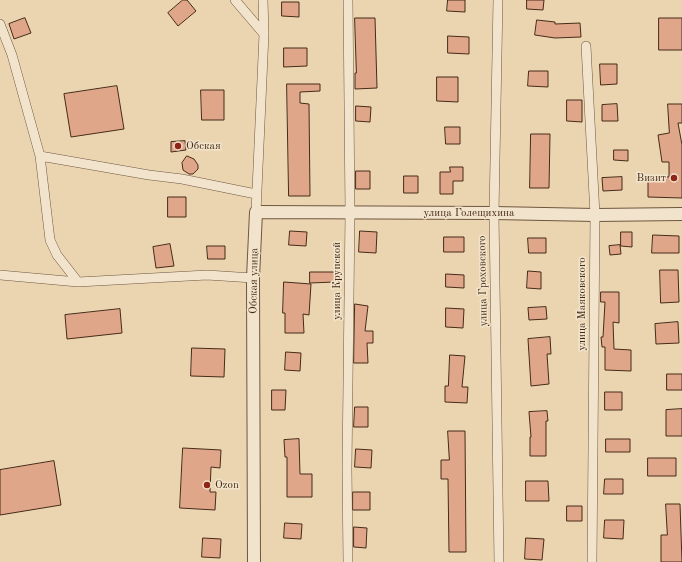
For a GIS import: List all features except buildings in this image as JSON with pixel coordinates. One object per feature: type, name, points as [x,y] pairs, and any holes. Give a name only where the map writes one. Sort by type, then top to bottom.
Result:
[{"type":"street","points":[[234,0],[264,34]]},
{"type":"street","name":"Обская улица","points":[[254,562],[253,278],[264,34],[263,0]]},
{"type":"street","name":"улица Крупской","points":[[348,0],[350,213],[347,468],[348,562]]},
{"type":"street","name":"улица Гроховского","points":[[498,0],[494,213],[498,562]]},
{"type":"street","points":[[0,24],[12,55],[40,156],[50,240],[57,255],[78,282]]},
{"type":"street","name":"улица Маяковского","points":[[586,46],[595,215],[592,562]]},
{"type":"street","points":[[40,156],[149,175],[182,179],[256,194]]},
{"type":"street","name":"улица Голещихина","points":[[256,212],[595,215],[682,214]]},
{"type":"street","points":[[0,275],[78,282],[207,275],[253,278]]},
{"type":"place","name":"Обская","points":[[178,146]]},
{"type":"place","name":"Визит","points":[[674,178]]},
{"type":"place","name":"Ozon","points":[[207,485]]}]
